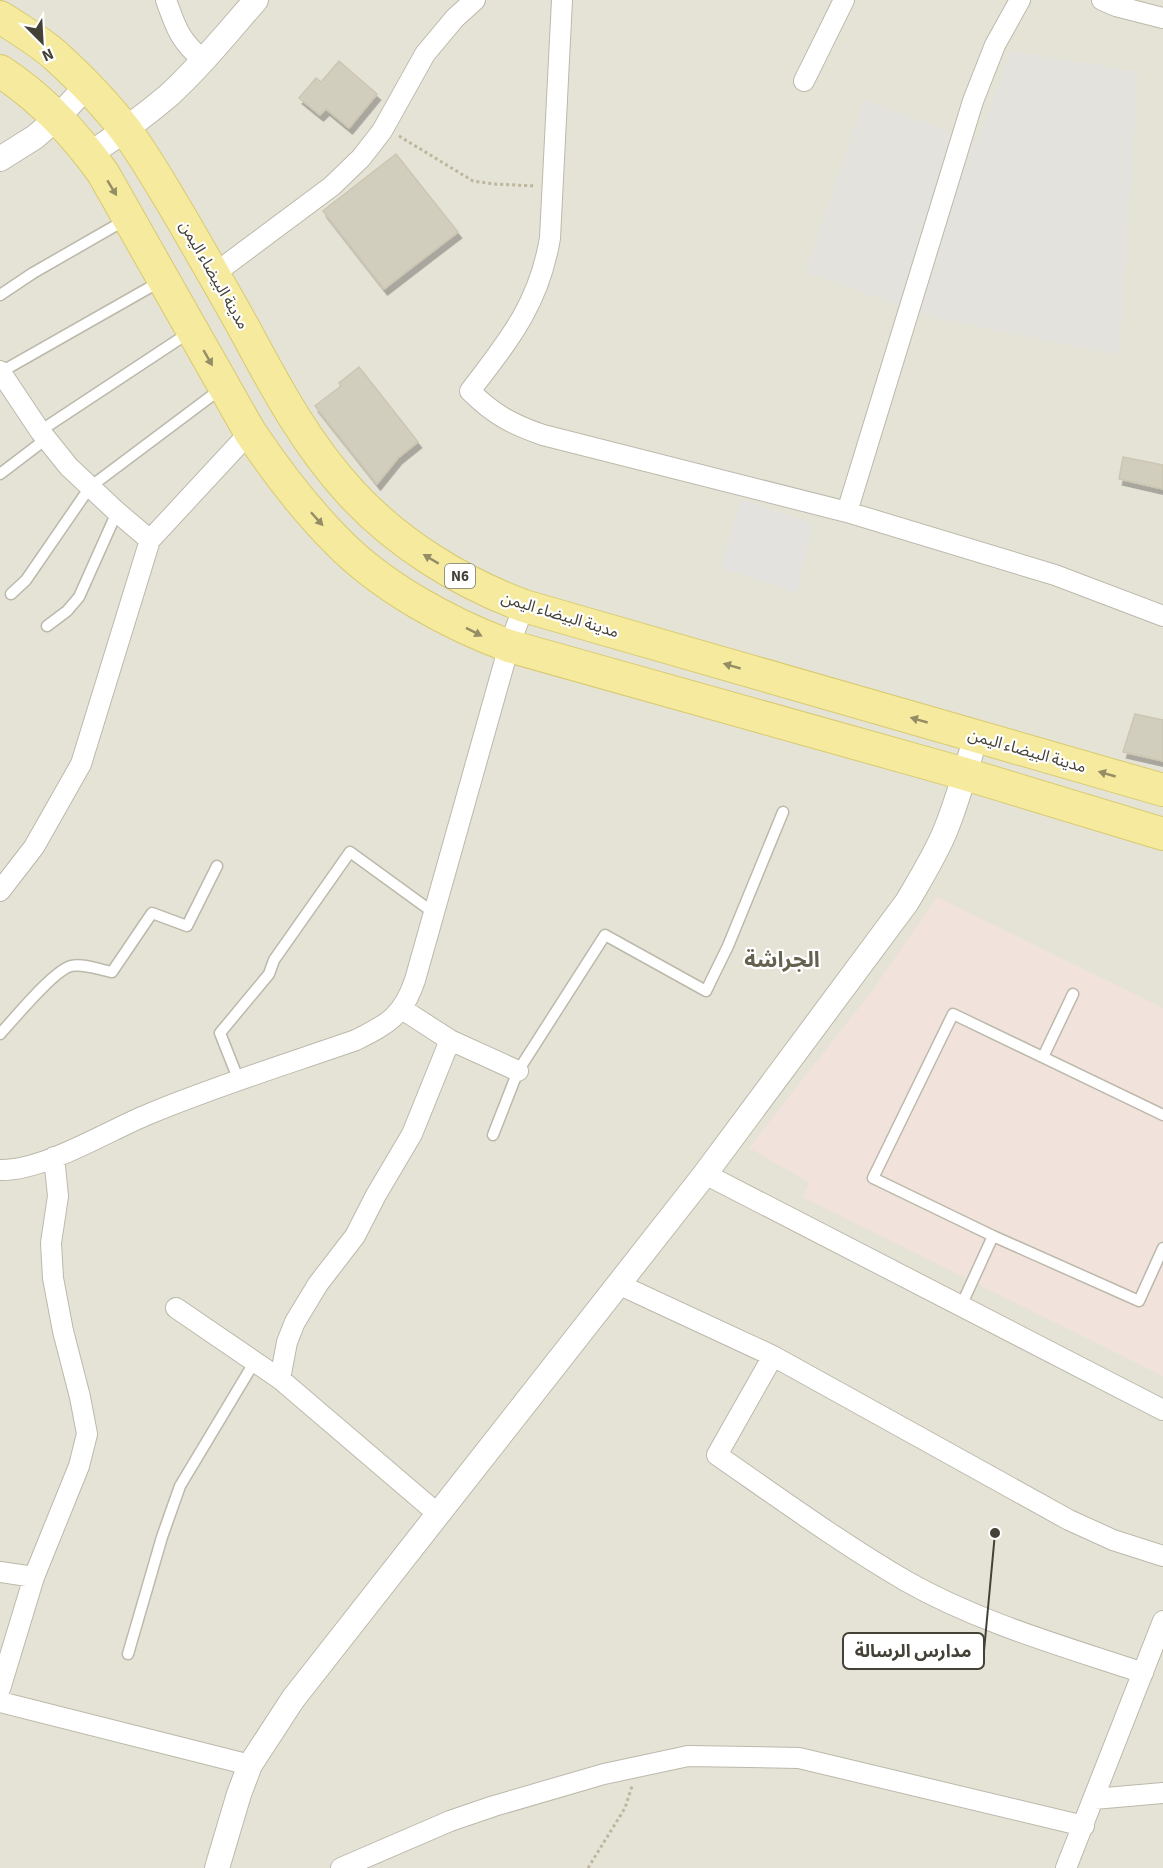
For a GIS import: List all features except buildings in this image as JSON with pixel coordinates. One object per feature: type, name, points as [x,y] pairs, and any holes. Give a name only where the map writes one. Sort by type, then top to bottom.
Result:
[{"type":"main road","name":"مدينة البيضاء اليمن","points":[[0,17],[56,56],[87,86],[126,130],[214,274],[299,426],[351,493],[371,513],[417,550],[470,582],[497,596],[524,606],[1163,790]]},
{"type":"main road","points":[[0,71],[57,118],[90,154],[129,218],[250,432],[294,494],[340,544],[398,590],[483,636],[509,646],[965,774],[1163,834]]},
{"type":"street","points":[[166,0],[181,38],[189,49],[203,60]]},
{"type":"street","points":[[90,154],[126,130],[169,95],[256,0]]},
{"type":"street","points":[[214,274],[332,186],[361,158],[385,127],[404,95],[414,70],[425,54],[455,18],[475,0]]},
{"type":"street","points":[[562,0],[550,238],[546,261],[527,311],[470,391],[501,418],[543,435],[847,512],[1055,575],[1163,616]]},
{"type":"street","points":[[804,81],[843,0]]},
{"type":"street","points":[[847,512],[973,101],[995,45],[1020,0]]},
{"type":"street","points":[[1102,0],[1163,18]]},
{"type":"street","points":[[0,159],[35,137],[57,118],[87,86]]},
{"type":"street","points":[[1,371],[43,435],[69,467],[150,540]]},
{"type":"street","points":[[0,891],[34,847],[81,764],[150,540],[250,432]]},
{"type":"street","points":[[0,1170],[30,1166],[149,1114],[356,1040],[376,1030],[402,1009],[410,996],[415,980],[509,646],[524,606]]},
{"type":"street","points":[[217,1868],[250,1765],[293,1699],[705,1174],[907,902],[946,829],[976,736]]},
{"type":"street","points":[[402,1009],[450,1040],[518,1071]]},
{"type":"street","points":[[280,1379],[287,1342],[295,1322],[318,1284],[355,1236],[412,1134],[450,1040]]},
{"type":"street","points":[[0,1689],[34,1577],[79,1466],[87,1434],[83,1407],[63,1331],[53,1278],[51,1243],[58,1196],[54,1157]]},
{"type":"street","points":[[705,1174],[1163,1410]]},
{"type":"street","points":[[618,1284],[773,1356],[1070,1520],[1113,1540],[1163,1556]]},
{"type":"street","points":[[176,1308],[280,1379],[438,1514]]},
{"type":"street","points":[[773,1356],[717,1455],[867,1557],[916,1586],[993,1622],[1143,1673]]},
{"type":"street","points":[[0,1572],[34,1577]]},
{"type":"street","points":[[1066,1868],[1163,1621]]},
{"type":"street","points":[[0,1702],[250,1765]]},
{"type":"street","points":[[341,1868],[483,1809],[548,1789],[688,1756],[799,1758],[1084,1826]]},
{"type":"street","points":[[1094,1799],[1163,1793]]},
{"type":"lane","points":[[0,296],[33,273],[129,218]]},
{"type":"lane","points":[[1,371],[164,279]]},
{"type":"lane","points":[[0,474],[43,435],[193,331]]},
{"type":"lane","points":[[11,594],[26,580],[90,487],[225,386]]},
{"type":"lane","points":[[47,626],[67,611],[79,597],[117,512]]},
{"type":"lane","points":[[492,1135],[518,1071],[605,935],[706,991],[729,946],[783,812]]},
{"type":"lane","points":[[239,1081],[220,1033],[269,974],[274,960],[350,852],[434,913]]},
{"type":"lane","points":[[0,1034],[53,978],[70,966],[112,972],[152,913],[187,926],[217,866]]},
{"type":"lane","points":[[1043,1057],[1073,994]]},
{"type":"lane","points":[[1163,1115],[953,1014],[873,1178],[993,1236],[1139,1301],[1163,1248]]},
{"type":"lane","points":[[961,1306],[993,1236]]},
{"type":"lane","points":[[129,1654],[162,1537],[180,1486],[255,1361]]},
{"type":"path","points":[[385,127],[473,181],[553,187]]},
{"type":"path","points":[[588,1868],[625,1808],[636,1767]]},
{"type":"shaded area","points":[[0,0],[1163,0],[1163,1868],[0,1868]]},
{"type":"shaded area","points":[[1010,51],[1138,71],[1120,356],[931,317],[805,272],[864,100],[978,141]]},
{"type":"shaded area","points":[[741,499],[812,523],[797,593],[721,568]]},
{"type":"shaded area","points":[[937,897],[1163,1008],[1163,1376],[803,1197],[809,1182],[749,1148],[874,988]]},
{"type":"place","name":"مدارس الرسالة","points":[[995,1533]]},
{"type":"district","name":"الجراشة","points":[[782,960]]}]
